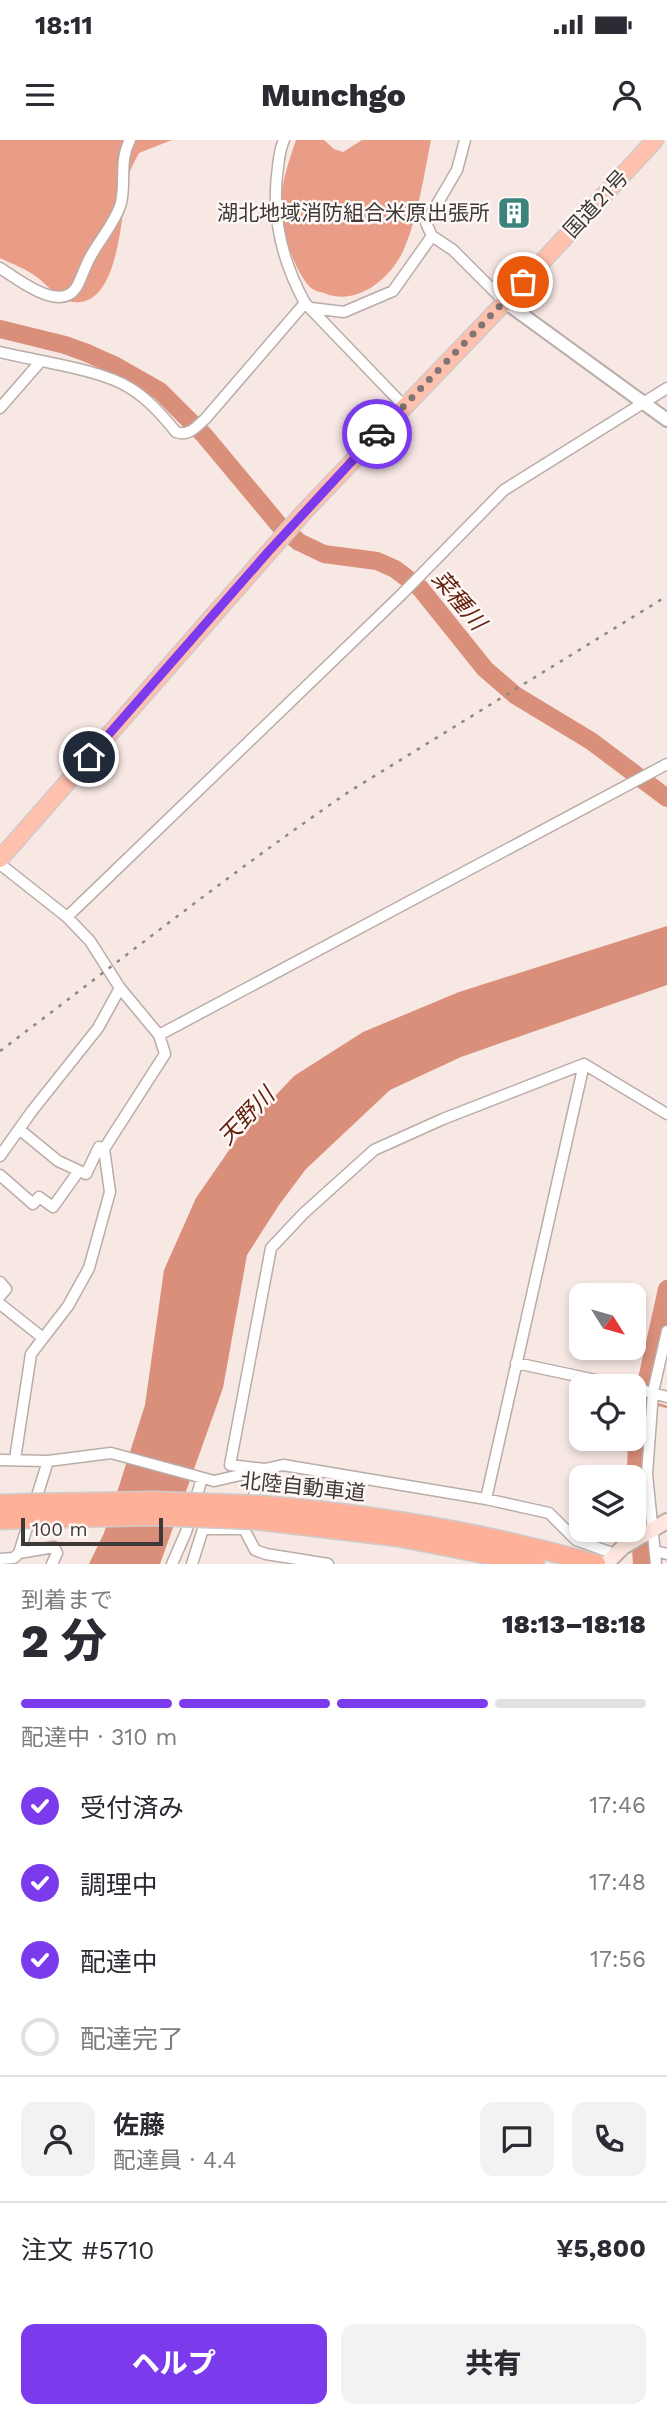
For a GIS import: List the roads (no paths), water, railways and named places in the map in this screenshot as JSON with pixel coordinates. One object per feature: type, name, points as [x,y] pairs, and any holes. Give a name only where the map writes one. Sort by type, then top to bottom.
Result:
[{"type":"highway","name":"国道21号","points":[[0,861],[304,512],[655,140]]},
{"type":"highway","name":"北陸自動車道","points":[[0,1520],[25,1511],[155,1501],[253,1518],[404,1521],[539,1557],[596,1564]]},
{"type":"highway","name":"北陸自動車道","points":[[0,1504],[25,1511]]},
{"type":"main road","points":[[611,1559],[632,1542],[667,1521]]},
{"type":"street","points":[[0,268],[44,295],[57,297],[71,293],[120,205],[123,152],[130,140]]},
{"type":"street","points":[[284,140],[275,189],[278,229],[285,261],[308,305],[404,406]]},
{"type":"street","points":[[465,140],[457,170],[426,223],[432,236],[453,250],[505,302],[667,420]]},
{"type":"street","points":[[308,305],[344,313],[393,291],[432,236]]},
{"type":"street","points":[[0,352],[76,369],[128,386],[150,402],[176,432],[190,432],[206,418],[308,305]]},
{"type":"street","points":[[0,408],[40,362]]},
{"type":"street","points":[[67,917],[401,594],[504,489],[667,388]]},
{"type":"street","points":[[159,1035],[667,764]]},
{"type":"street","points":[[0,861],[67,917],[90,941],[120,988],[159,1035],[165,1055],[104,1149],[110,1192],[89,1268],[68,1306],[31,1354],[15,1459]]},
{"type":"street","points":[[0,1156],[98,1028],[120,988]]},
{"type":"street","points":[[584,1064],[667,1114]]},
{"type":"street","points":[[486,1499],[584,1064]]},
{"type":"street","points":[[265,1469],[230,1465],[230,1456],[244,1398],[271,1248],[304,1213],[374,1150],[443,1119],[584,1064]]},
{"type":"street","points":[[19,1129],[58,1161],[86,1174],[99,1147],[104,1149]]},
{"type":"street","points":[[1,1177],[33,1204],[39,1197],[53,1207],[78,1172]]},
{"type":"street","points":[[0,1282],[6,1289],[0,1296]]},
{"type":"street","points":[[0,1304],[43,1338]]},
{"type":"street","points":[[656,1564],[647,1474],[653,1392],[667,1331]]},
{"type":"street","points":[[516,1363],[569,1374]]},
{"type":"street","points":[[646,1391],[667,1397]]},
{"type":"street","points":[[0,1460],[48,1461],[111,1453],[214,1481],[283,1465],[486,1499],[549,1513],[576,1540],[611,1559]]},
{"type":"street","points":[[0,1559],[14,1558],[19,1553],[48,1461]]},
{"type":"street","points":[[265,1469],[256,1489],[253,1518],[255,1550],[266,1555],[328,1564]]},
{"type":"street","points":[[172,1564],[186,1532],[202,1478]]},
{"type":"street","points":[[192,1564],[204,1529],[253,1518]]},
{"type":"street","points":[[19,1553],[54,1547],[57,1553],[52,1564]]},
{"type":"street","points":[[655,1551],[667,1554]]},
{"type":"waterway","name":"菜種川","points":[[0,329],[87,353],[160,391],[204,435],[280,526],[299,542],[324,554],[377,561],[395,569],[420,588],[485,669],[515,695],[591,741],[667,798]]},
{"type":"waterway","points":[[642,1564],[636,1468],[638,1420],[667,1289]]},
{"type":"waterway","points":[[657,1407],[657,1404],[667,1407]]},
{"type":"railway","points":[[0,1051],[217,886],[350,791],[667,596]]},
{"type":"place","name":"湖北地域消防組合米原出張所","points":[[514,213]]},
{"type":"water label","name":"天野川","points":[[246,1116]]}]
